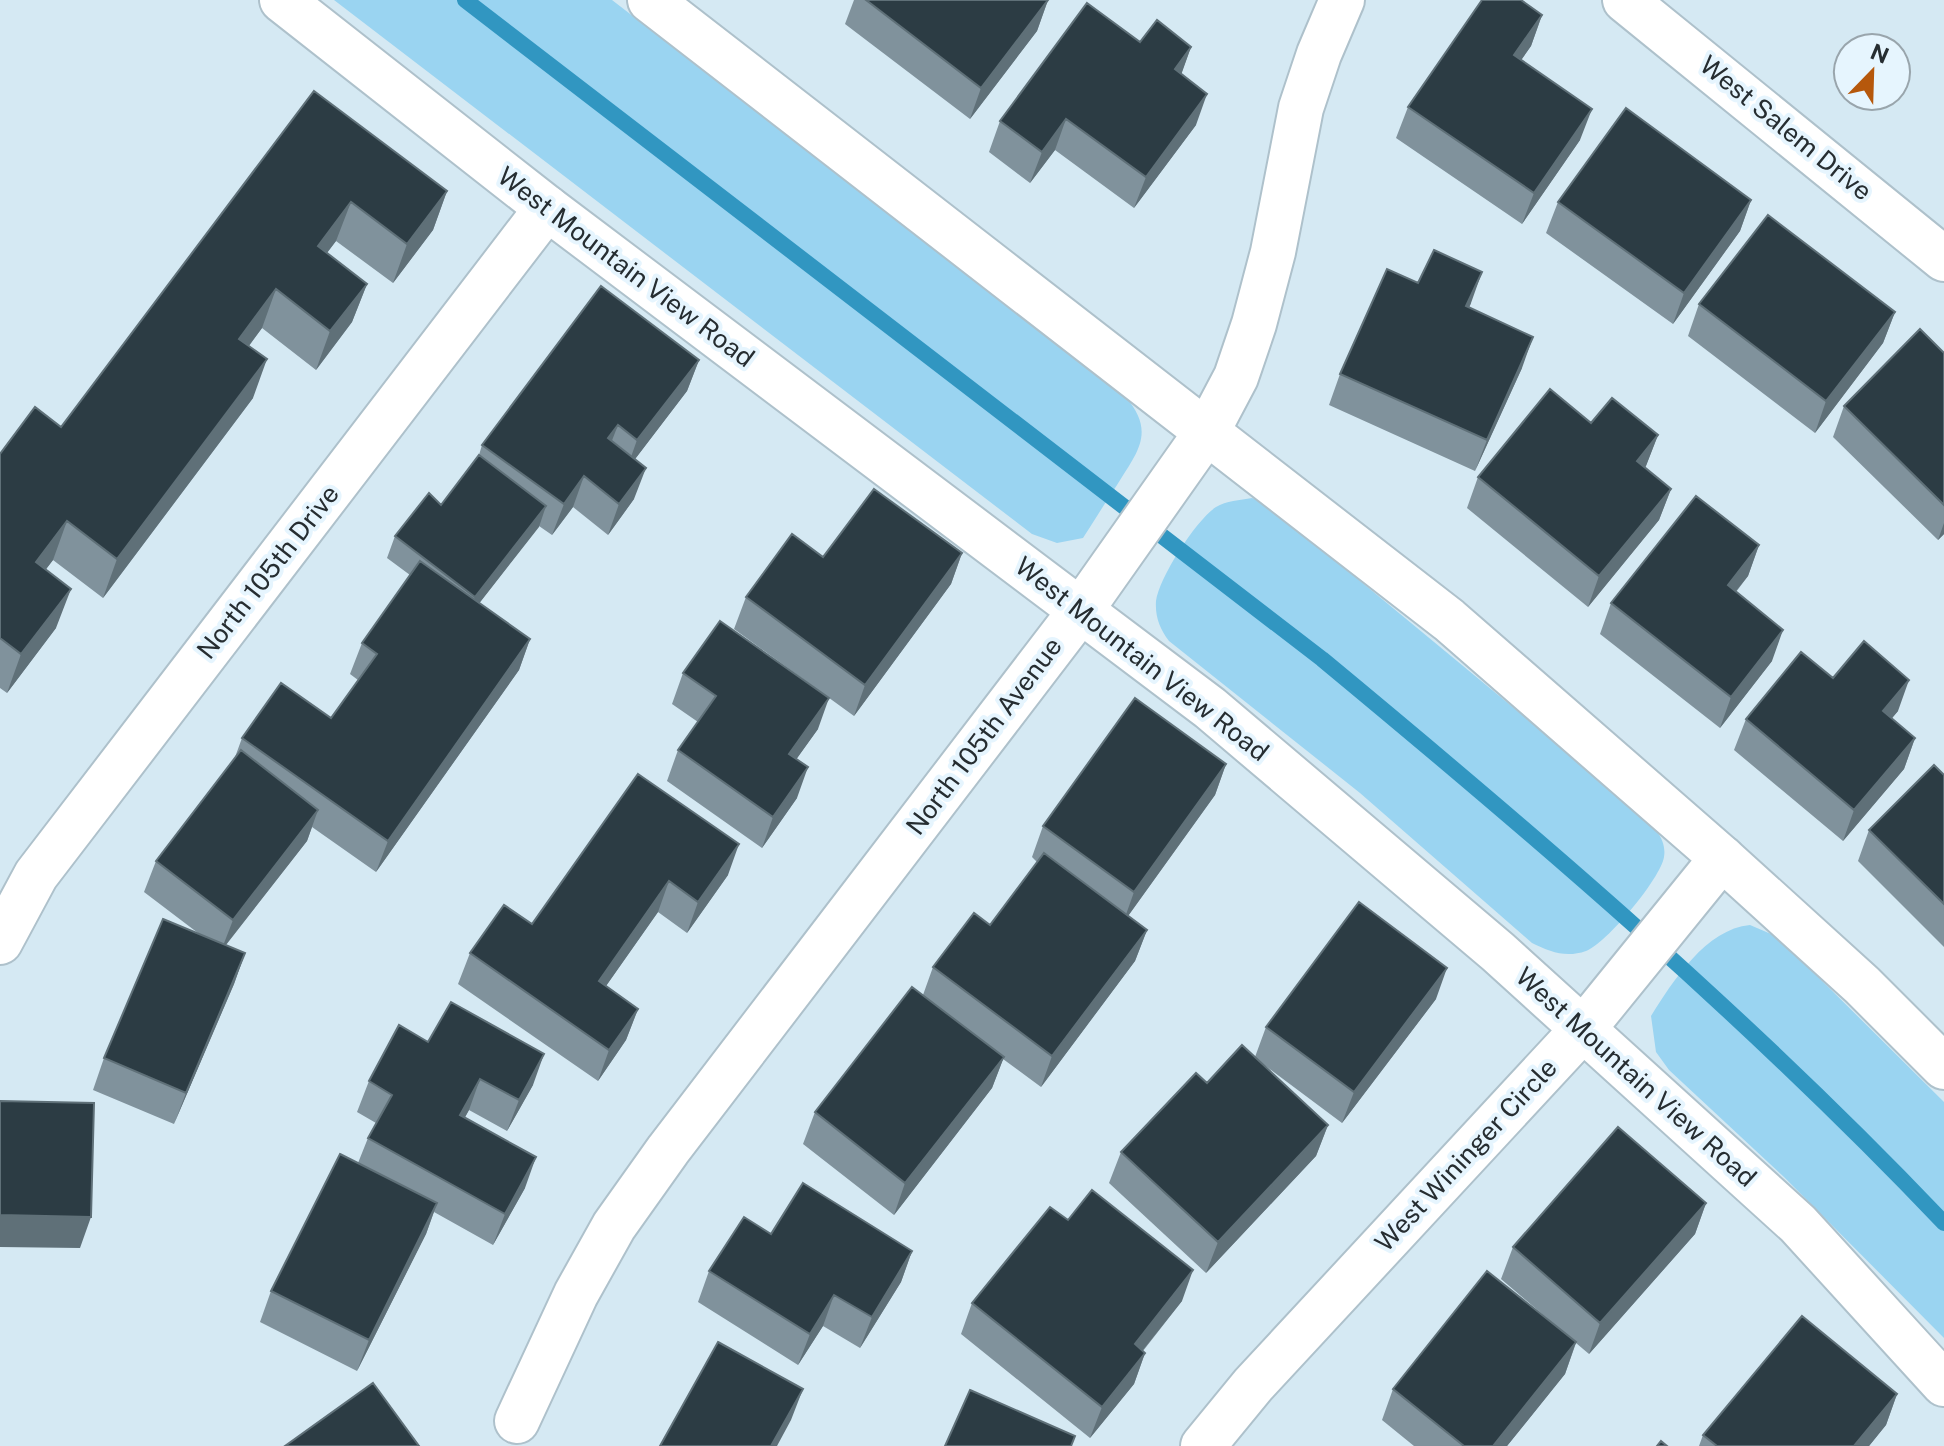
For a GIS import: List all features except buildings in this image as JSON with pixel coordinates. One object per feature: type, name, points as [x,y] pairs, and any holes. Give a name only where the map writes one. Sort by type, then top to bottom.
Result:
[{"type":"street","name":"West Mountain View Road","points":[[282,0],[547,208],[1210,708],[1584,1028],[1798,1224],[1944,1384]]},
{"type":"street","points":[[650,0],[1449,620],[1722,858],[1862,985],[1944,1067]]},
{"type":"street","name":"North 105th Avenue","points":[[517,1421],[576,1294],[614,1226],[668,1150],[1081,610],[1208,430],[1236,377],[1254,324],[1273,252],[1301,108],[1342,0]]},
{"type":"street","name":"West Salem Drive","points":[[1625,0],[1944,259]]},
{"type":"street","name":"North 105th Drive","points":[[0,942],[36,875],[547,208]]},
{"type":"street","name":"West Wininger Circle","points":[[1203,1446],[1253,1385],[1584,1028],[1722,858]]},
{"type":"shaded area","points":[[334,0],[612,0],[1125,396],[1140,420],[1140,441],[1131,462],[1083,538],[1057,543],[1032,534]]},
{"type":"shaded area","points":[[1252,498],[1267,504],[1642,814],[1655,828],[1664,850],[1661,867],[1631,909],[1595,946],[1579,953],[1565,954],[1532,943],[1360,793],[1169,641],[1159,622],[1156,601],[1171,565],[1189,536],[1216,507]]},
{"type":"shaded area","points":[[1750,925],[1778,937],[1944,1102],[1944,1338],[1784,1177],[1669,1070],[1656,1052],[1651,1016],[1680,973],[1719,936]]},
{"type":"waterway","points":[[465,0],[1322,659],[1562,862],[1719,1002],[1796,1074],[1944,1223]]}]
